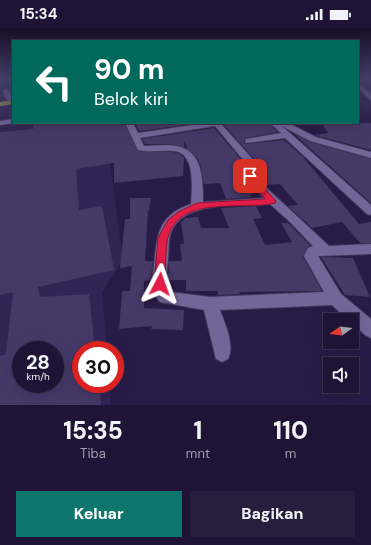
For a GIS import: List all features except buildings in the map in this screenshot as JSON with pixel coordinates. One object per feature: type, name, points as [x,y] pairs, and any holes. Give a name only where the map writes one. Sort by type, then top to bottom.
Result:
[{"type":"highway","points":[[0,103],[12,101]]},
{"type":"street","points":[[0,123],[12,121]]},
{"type":"street","points":[[130,124],[141,148],[176,148],[186,152],[191,157],[196,179],[197,206]]},
{"type":"street","points":[[136,136],[213,124]]},
{"type":"street","points":[[220,124],[251,163],[242,167],[272,201],[325,250]]},
{"type":"street","points":[[275,124],[371,211]]},
{"type":"street","points":[[284,124],[313,139],[371,155]]},
{"type":"street","points":[[249,141],[287,135]]},
{"type":"street","points":[[272,201],[197,206],[181,214],[171,222],[163,238],[160,289],[166,298],[210,304],[335,298]]},
{"type":"street","points":[[371,249],[313,251],[311,256],[335,298],[371,330]]},
{"type":"street","points":[[210,304],[218,330],[222,352]]},
{"type":"shaded area","points":[[12,105],[12,124],[88,124],[108,150],[123,260],[102,292],[106,341],[72,341],[72,393],[110,393],[111,405],[0,405],[0,107]]},
{"type":"route","points":[[160,284],[163,238],[171,222],[181,214],[197,206],[272,201],[250,176]]}]
